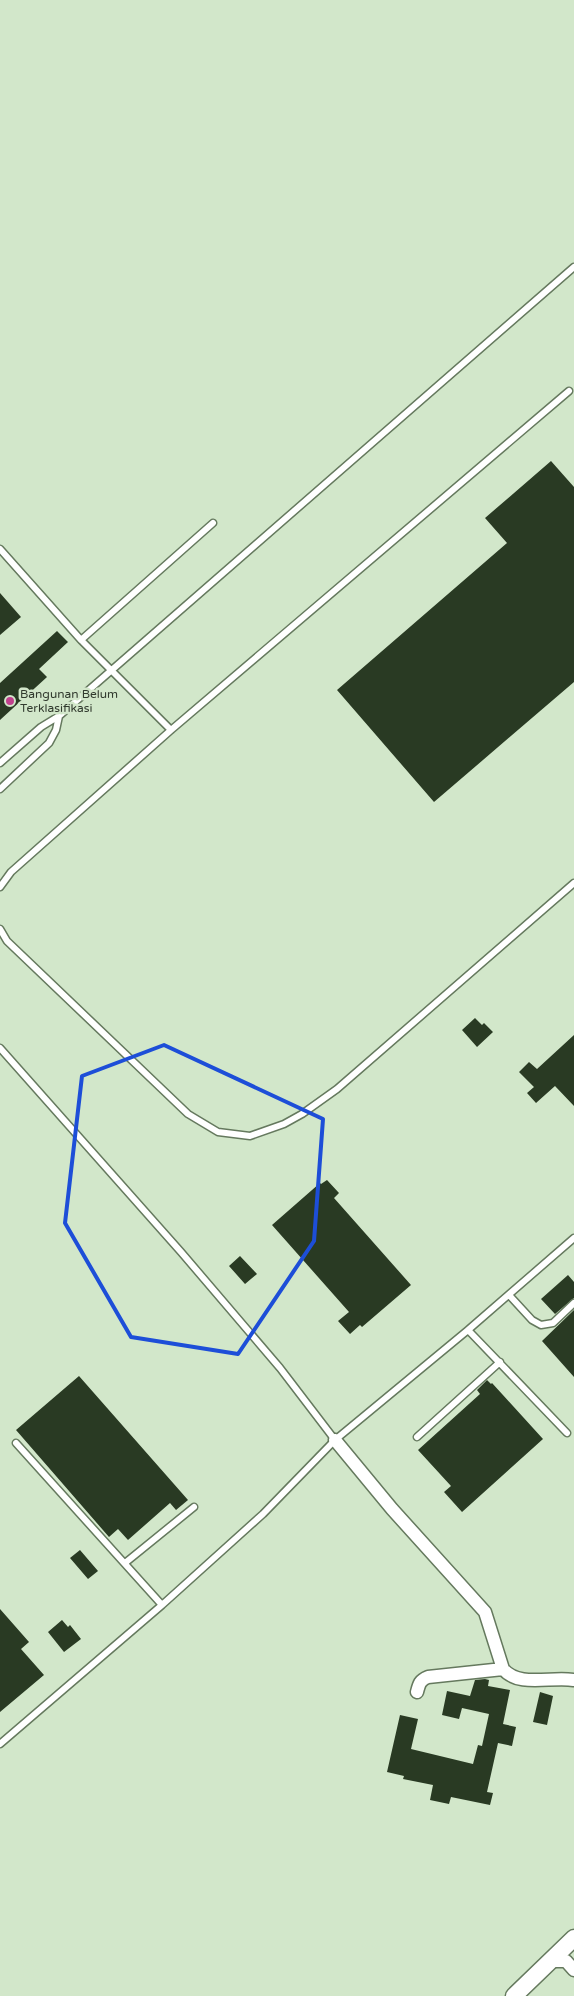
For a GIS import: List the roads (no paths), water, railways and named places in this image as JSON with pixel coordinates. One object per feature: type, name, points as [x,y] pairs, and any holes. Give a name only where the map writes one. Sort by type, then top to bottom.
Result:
[{"type":"street","points":[[335,1440],[392,1509],[485,1612],[502,1669],[509,1676],[517,1679],[564,1678],[574,1680]]},
{"type":"street","points":[[417,1692],[419,1684],[428,1677],[502,1669]]},
{"type":"street","points":[[514,1996],[574,1938]]},
{"type":"street","points":[[551,1961],[566,1961],[574,1970]]},
{"type":"lane","points":[[0,763],[41,727],[60,716],[110,670],[574,266]]},
{"type":"lane","points":[[0,888],[12,872],[171,730],[569,391]]},
{"type":"lane","points":[[81,640],[213,523]]},
{"type":"lane","points":[[0,550],[81,640],[171,730]]},
{"type":"lane","points":[[0,789],[49,743],[56,730],[60,716]]},
{"type":"lane","points":[[0,929],[7,941],[188,1114],[218,1132],[250,1136],[284,1124],[302,1114],[337,1089],[574,883]]},
{"type":"lane","points":[[0,1048],[187,1259],[280,1368],[335,1440]]},
{"type":"lane","points":[[0,1744],[162,1605],[263,1514],[335,1440],[468,1330],[574,1238]]},
{"type":"lane","points":[[509,1295],[532,1320],[542,1325],[553,1322],[574,1303]]},
{"type":"lane","points":[[468,1330],[567,1433]]},
{"type":"lane","points":[[417,1437],[500,1362]]},
{"type":"lane","points":[[16,1443],[162,1605]]},
{"type":"lane","points":[[125,1563],[194,1507]]},
{"type":"place","name":"Bangunan Belum Terklasifikasi","points":[[10,701]]}]
